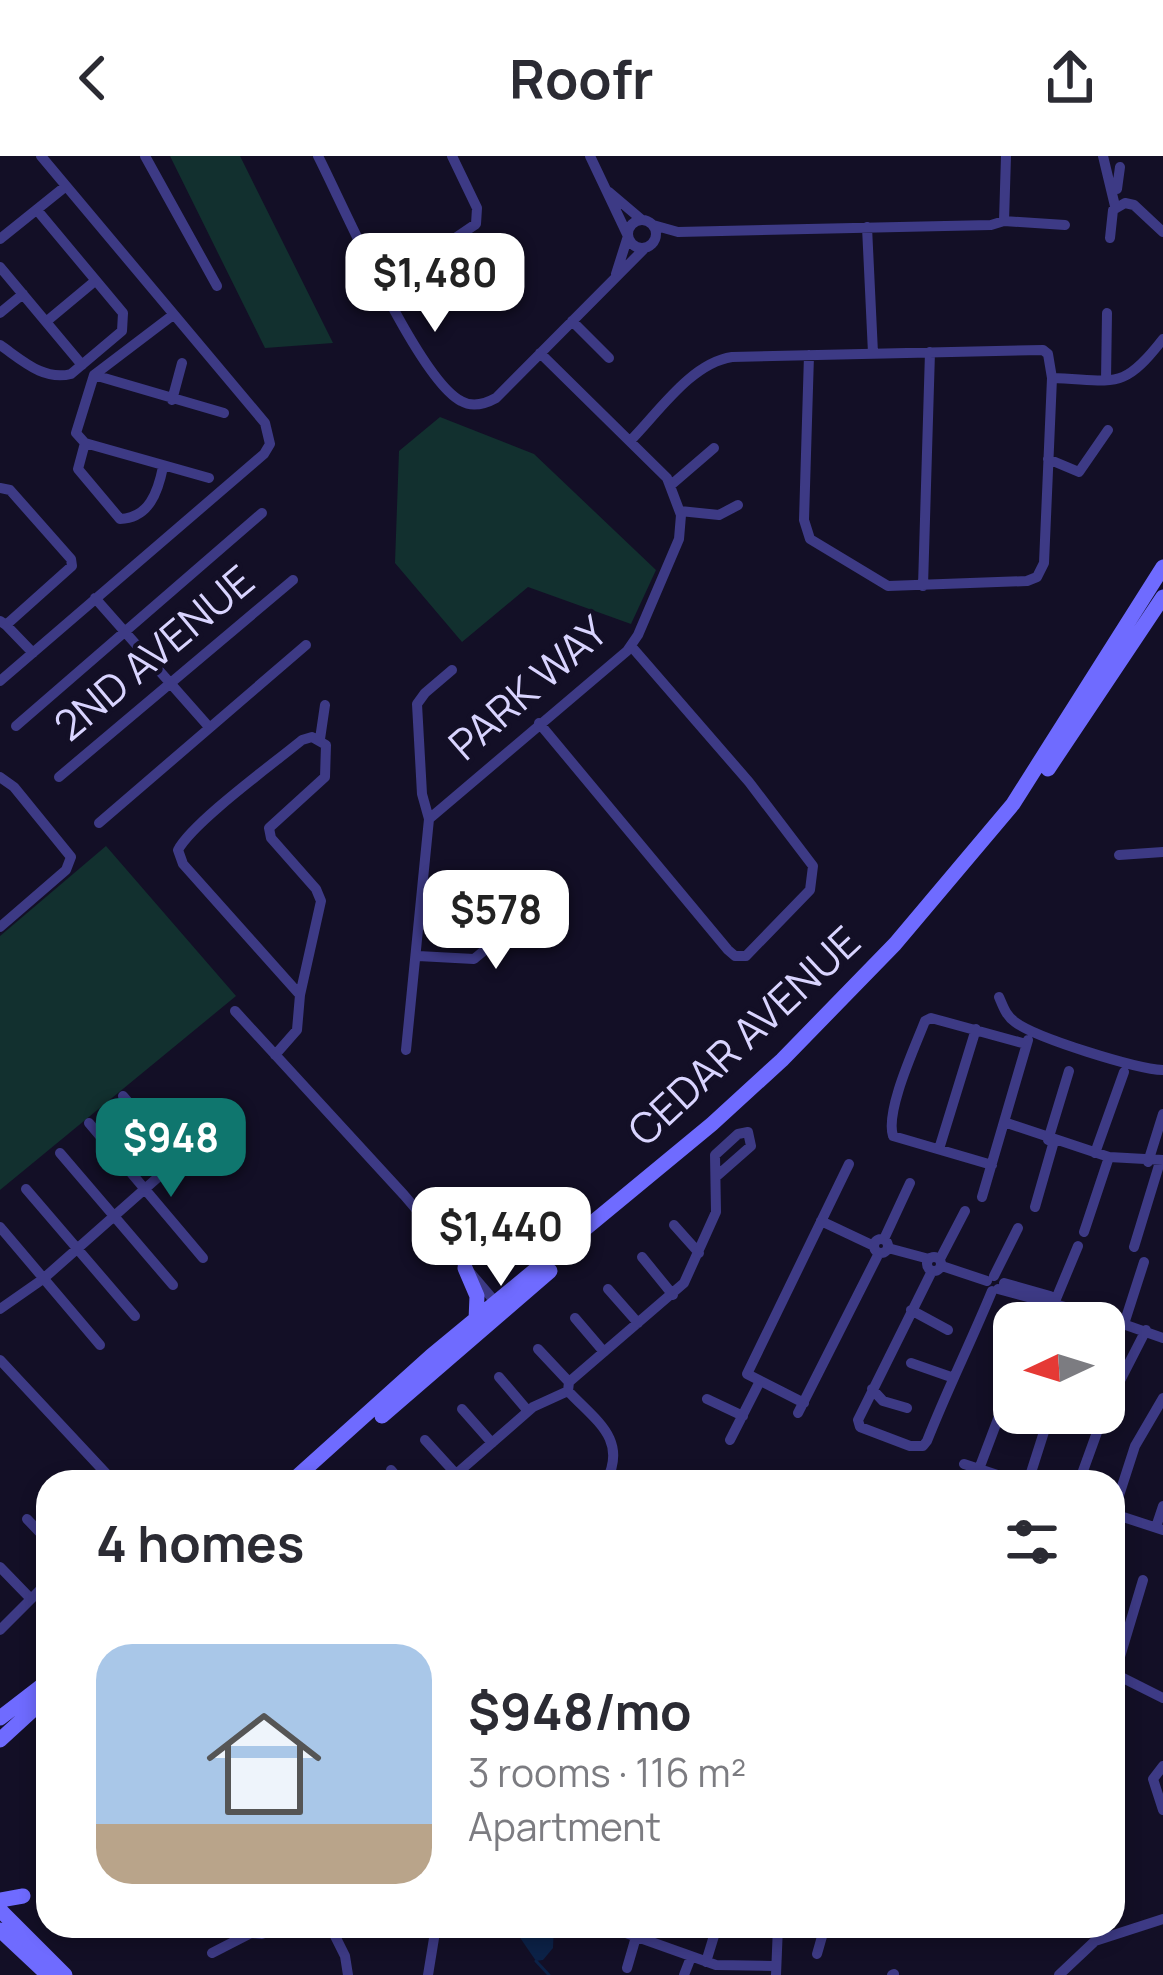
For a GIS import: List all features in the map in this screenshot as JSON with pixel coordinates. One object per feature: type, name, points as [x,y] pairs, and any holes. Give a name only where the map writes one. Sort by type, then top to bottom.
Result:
[{"type":"main road","name":"CEDAR AVENUE","points":[[320,1470],[748,1092],[928,908],[1013,804],[1163,567]]},
{"type":"main road","name":"CEDAR AVENUE","points":[[305,1470],[476,1320],[500,1308],[792,1059],[897,950],[1009,820],[1068,742],[1163,597]]},
{"type":"main road","points":[[465,1268],[477,1296],[476,1320]]},
{"type":"main road","points":[[0,1718],[36,1691]]},
{"type":"main road","points":[[0,1740],[36,1707]]},
{"type":"main road","points":[[0,1900],[23,1896]]},
{"type":"main road","points":[[0,1910],[65,1975]]},
{"type":"main road","points":[[0,1930],[48,1975]]},
{"type":"street","points":[[0,680],[254,463],[270,444],[265,423],[41,156]]},
{"type":"street","points":[[146,156],[217,286]]},
{"type":"street","points":[[318,156],[416,350],[448,390],[460,401],[475,405],[496,398],[644,249],[678,232],[1004,221],[1065,225]]},
{"type":"street","points":[[383,287],[476,224],[477,208],[452,156]]},
{"type":"street","points":[[590,156],[632,244],[644,249]]},
{"type":"street","points":[[1004,221],[1006,156]]},
{"type":"street","points":[[1103,156],[1116,205]]},
{"type":"street","points":[[1110,238],[1120,167]]},
{"type":"street","points":[[0,239],[66,186]]},
{"type":"street","points":[[606,191],[647,223],[655,240]]},
{"type":"street","points":[[1116,205],[1134,205],[1163,232]]},
{"type":"street","points":[[0,346],[50,376],[71,374],[121,333],[124,319],[37,210]]},
{"type":"street","points":[[615,277],[633,223],[678,232]]},
{"type":"street","points":[[867,227],[873,353]]},
{"type":"street","points":[[0,267],[82,365]]},
{"type":"street","points":[[46,321],[95,281]]},
{"type":"street","points":[[0,314],[23,294]]},
{"type":"street","points":[[1106,380],[1107,313]]},
{"type":"street","points":[[163,467],[154,500],[131,518],[120,519],[80,473],[77,426],[94,375],[172,315]]},
{"type":"street","points":[[572,321],[609,358]]},
{"type":"street","points":[[1052,378],[1106,380],[1136,372],[1163,339]]},
{"type":"street","points":[[630,441],[714,361],[808,355],[1030,349],[1048,354],[1052,378],[1044,563],[1037,577],[883,585],[807,536],[808,355]]},
{"type":"street","points":[[923,586],[930,352]]},
{"type":"street","points":[[540,353],[671,485],[680,511],[722,514],[738,505]]},
{"type":"street","points":[[172,400],[182,363]]},
{"type":"street","points":[[94,375],[224,413]]},
{"type":"street","points":[[1048,459],[1079,472],[1108,430]]},
{"type":"street","points":[[81,440],[209,478]]},
{"type":"street","points":[[671,485],[714,448]]},
{"type":"street","points":[[0,488],[10,490],[72,566],[2,621],[33,652]]},
{"type":"street","name":"PARK WAY","points":[[429,819],[631,646],[679,539],[680,511]]},
{"type":"street","points":[[16,726],[262,513]]},
{"type":"street","name":"2ND AVENUE","points":[[59,777],[292,580]]},
{"type":"street","points":[[95,598],[209,727]]},
{"type":"street","points":[[99,823],[306,645]]},
{"type":"street","points":[[539,723],[728,950],[739,957],[749,953],[809,890],[814,871],[631,646]]},
{"type":"street","points":[[406,1050],[429,819],[422,794],[417,704],[452,670]]},
{"type":"street","points":[[275,1055],[296,1031],[321,898],[271,838],[268,828],[325,777],[327,750],[320,739],[325,705]]},
{"type":"street","points":[[300,995],[186,867],[178,850],[302,740],[320,739]]},
{"type":"street","points":[[0,777],[14,787],[71,857],[66,870],[0,926]]},
{"type":"street","points":[[1119,855],[1163,852]]},
{"type":"street","points":[[418,956],[474,959],[545,899]]},
{"type":"street","points":[[999,997],[1008,1016],[1023,1026],[1099,1054],[1163,1070]]},
{"type":"street","points":[[235,1011],[500,1308]]},
{"type":"street","points":[[982,1197],[992,1165],[1027,1042],[936,1018],[925,1021],[900,1089],[890,1126],[893,1136],[992,1165]]},
{"type":"street","points":[[939,1149],[976,1029]]},
{"type":"street","points":[[1035,1208],[1069,1071]]},
{"type":"street","points":[[1095,1153],[1124,1072]]},
{"type":"street","points":[[0,1321],[3,1308],[44,1279],[173,1164],[172,1153],[123,1096]]},
{"type":"street","points":[[1134,1247],[1158,1191],[1163,1114]]},
{"type":"street","points":[[1004,1122],[1109,1157],[1157,1162]]},
{"type":"street","points":[[89,1123],[203,1258]]},
{"type":"street","points":[[60,1153],[173,1285]]},
{"type":"street","points":[[1084,1232],[1109,1157]]},
{"type":"street","points":[[849,1164],[747,1374],[801,1408],[885,1247],[910,1183]]},
{"type":"street","points":[[461,1470],[528,1411],[568,1387],[684,1283],[716,1212],[718,1175]]},
{"type":"street","points":[[26,1189],[135,1316]]},
{"type":"street","points":[[965,1211],[857,1420],[860,1427],[917,1448],[927,1442],[1018,1228]]},
{"type":"street","points":[[821,1221],[934,1264],[1059,1302]]},
{"type":"street","points":[[674,1225],[699,1253]]},
{"type":"street","points":[[0,1227],[100,1345]]},
{"type":"street","points":[[1056,1301],[1078,1246]]},
{"type":"street","points":[[642,1257],[673,1294]]},
{"type":"street","points":[[1144,1262],[1125,1322],[1163,1338]]},
{"type":"street","points":[[608,1289],[638,1323]]},
{"type":"street","points":[[911,1310],[948,1330]]},
{"type":"street","points":[[575,1318],[604,1352]]},
{"type":"street","points":[[1146,1329],[1163,1328]]},
{"type":"street","points":[[1125,1371],[1146,1329]]},
{"type":"street","points":[[538,1349],[614,1444],[612,1470]]},
{"type":"street","points":[[0,1360],[103,1470]]},
{"type":"street","points":[[911,1364],[951,1377]]},
{"type":"street","points":[[499,1377],[528,1411]]},
{"type":"street","points":[[730,1440],[760,1381]]},
{"type":"street","points":[[872,1390],[883,1401],[907,1408]]},
{"type":"street","points":[[707,1399],[743,1416]]},
{"type":"street","points":[[1125,1478],[1135,1446],[1154,1429],[1163,1399]]},
{"type":"street","points":[[462,1408],[492,1443]]},
{"type":"street","points":[[979,1468],[993,1432]]},
{"type":"street","points":[[1029,1470],[1043,1434]]},
{"type":"street","points":[[1083,1470],[1096,1434]]},
{"type":"street","points":[[425,1440],[446,1470]]},
{"type":"street","points":[[964,1464],[985,1470]]},
{"type":"street","points":[[1125,1517],[1159,1528],[1163,1506]]},
{"type":"street","points":[[26,1519],[36,1529]]},
{"type":"street","points":[[0,1568],[31,1599]]},
{"type":"street","points":[[1125,1640],[1143,1580]]},
{"type":"street","points":[[0,1630],[36,1594]]},
{"type":"street","points":[[1125,1681],[1162,1696]]},
{"type":"street","points":[[1163,1766],[1153,1775],[1163,1810]]},
{"type":"street","points":[[1125,1931],[1163,1919]]},
{"type":"street","points":[[212,1952],[234,1938]]},
{"type":"street","points":[[336,1938],[347,1975]]},
{"type":"street","points":[[426,1975],[432,1938]]},
{"type":"street","points":[[627,1968],[636,1938]]},
{"type":"street","points":[[639,1938],[691,1958],[775,1970],[777,1938]]},
{"type":"street","points":[[651,1942],[652,1938]]},
{"type":"street","points":[[706,1961],[713,1938]]},
{"type":"street","points":[[817,1954],[822,1938]]},
{"type":"street","points":[[1059,1975],[1104,1938]]},
{"type":"street","points":[[684,1975],[691,1958]]},
{"type":"green space","points":[[170,156],[240,156],[333,343],[265,348]]},
{"type":"green space","points":[[440,417],[534,454],[656,570],[631,624],[528,587],[462,642],[395,563],[399,451]]},
{"type":"green space","points":[[106,846],[236,996],[0,1190],[0,936]]},
{"type":"water","points":[[520,1938],[553,1938],[553,1948],[536,1961]]},
{"type":"waterway","points":[[536,1961],[549,1975]]}]
